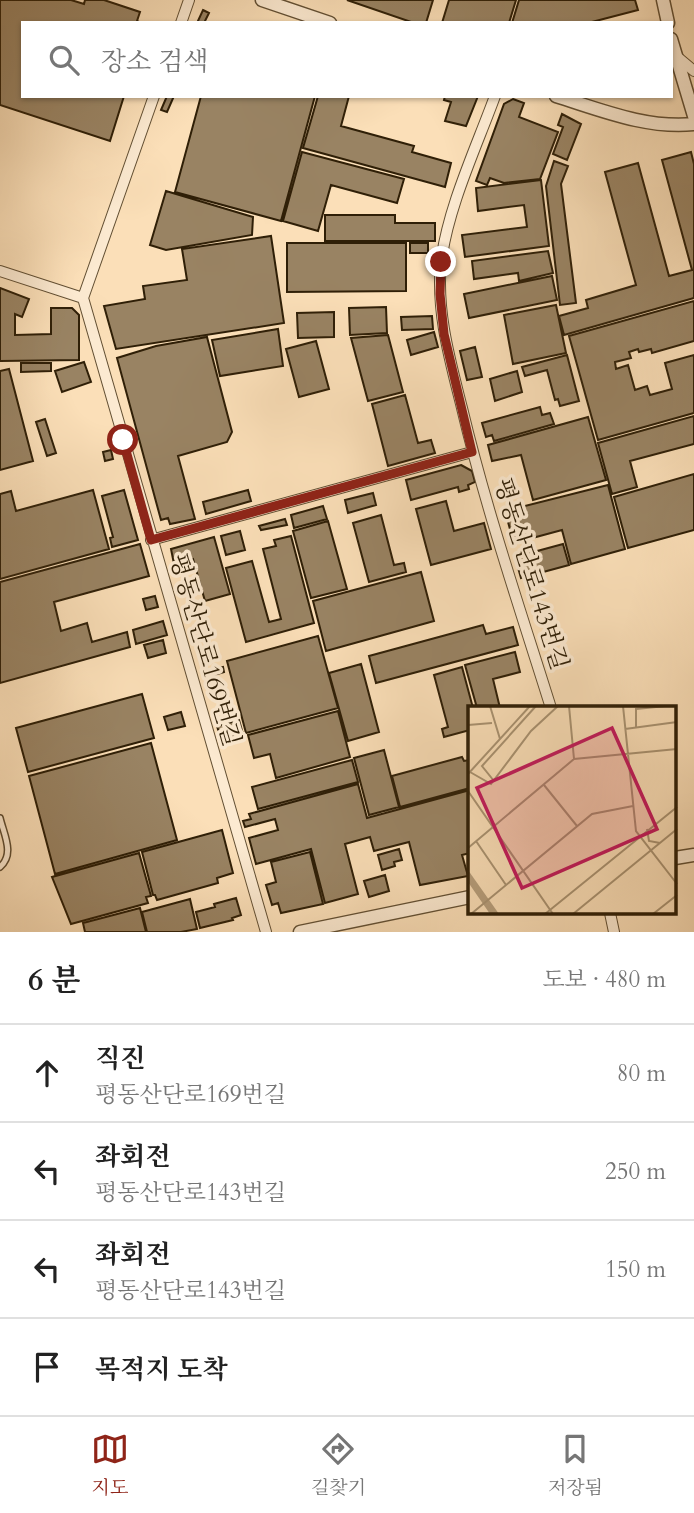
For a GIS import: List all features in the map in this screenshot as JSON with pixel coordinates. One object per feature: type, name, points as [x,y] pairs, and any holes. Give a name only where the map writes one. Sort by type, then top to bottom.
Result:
[{"type":"street","points":[[182,21],[189,0]]},
{"type":"street","points":[[262,0],[324,21]]},
{"type":"street","points":[[663,0],[668,21]]},
{"type":"street","points":[[673,47],[694,116]]},
{"type":"street","points":[[675,55],[694,71]]},
{"type":"street","points":[[0,271],[83,298],[153,98]]},
{"type":"street","name":"평동산단로143번길","points":[[494,98],[450,221],[441,262],[440,294],[444,334],[472,452],[550,706]]},
{"type":"street","points":[[563,98],[646,122],[676,126],[694,124]]},
{"type":"street","name":"평동산단로169번길","points":[[83,298],[266,932]]},
{"type":"street","name":"평동산단로143번길","points":[[151,540],[472,452]]},
{"type":"street","points":[[676,858],[694,855]]},
{"type":"street","points":[[300,932],[468,897]]},
{"type":"street","points":[[610,914],[614,932]]},
{"type":"lane","points":[[0,818],[9,853],[0,867]]},
{"type":"building","points":[[0,0],[71,0],[84,4],[85,0],[104,0],[140,12],[137,21],[21,21],[21,98],[123,98],[110,141],[0,105]]},
{"type":"building","points":[[347,0],[433,0],[427,21],[408,21]]},
{"type":"building","points":[[449,0],[516,0],[510,21],[443,21]]},
{"type":"building","points":[[519,0],[635,0],[638,10],[596,21],[513,21]]},
{"type":"building","points":[[203,10],[209,13],[205,21],[198,21]]},
{"type":"building","points":[[166,98],[173,98],[167,112],[161,110]]},
{"type":"building","points":[[200,98],[314,98],[281,221],[175,192]]},
{"type":"building","points":[[317,98],[348,98],[341,126],[414,146],[412,152],[451,163],[445,187],[303,148]]},
{"type":"building","points":[[477,98],[466,126],[445,121],[451,102],[444,100]]},
{"type":"building","points":[[513,99],[524,103],[519,117],[558,132],[540,179],[504,183],[490,178],[487,185],[476,181],[504,104]]},
{"type":"building","points":[[562,114],[581,124],[567,160],[553,154],[563,127],[558,125]]},
{"type":"building","points":[[302,152],[404,179],[397,203],[331,185],[318,231],[283,221]]},
{"type":"building","points":[[691,152],[694,164],[694,298],[564,335],[559,316],[588,308],[586,300],[636,285],[605,172],[638,163],[669,276],[692,270],[662,160]]},
{"type":"building","points":[[554,161],[568,166],[561,184],[576,303],[560,305],[546,186]]},
{"type":"building","points":[[541,180],[549,246],[465,257],[462,235],[527,227],[524,205],[478,211],[476,188]]},
{"type":"building","points":[[166,191],[253,217],[252,235],[166,250],[150,245]]},
{"type":"building","points":[[325,215],[395,215],[395,223],[435,223],[435,241],[325,241]]},
{"type":"building","points":[[271,236],[284,323],[116,349],[104,306],[145,299],[143,286],[187,280],[182,249]]},
{"type":"building","points":[[287,243],[406,243],[406,291],[287,292]]},
{"type":"building","points":[[410,243],[428,243],[428,253],[410,253]]},
{"type":"building","points":[[548,251],[553,273],[519,281],[518,273],[474,279],[472,261]]},
{"type":"building","points":[[552,276],[557,300],[469,318],[464,294]]},
{"type":"building","points":[[0,288],[29,299],[22,317],[15,314],[15,335],[51,334],[51,308],[72,308],[79,315],[79,360],[0,361]]},
{"type":"building","points":[[694,301],[694,341],[652,353],[651,349],[639,352],[638,349],[629,352],[631,358],[615,362],[616,369],[628,365],[635,390],[647,386],[650,395],[672,389],[665,363],[694,355],[694,413],[598,440],[569,336]]},
{"type":"building","points":[[556,305],[566,353],[513,364],[504,315]]},
{"type":"building","points":[[386,307],[387,333],[350,335],[349,308]]},
{"type":"building","points":[[334,312],[334,337],[298,338],[297,313]]},
{"type":"building","points":[[432,316],[433,329],[402,330],[401,317]]},
{"type":"building","points":[[278,329],[283,366],[220,376],[212,340]]},
{"type":"building","points":[[434,332],[438,347],[411,355],[407,340]]},
{"type":"building","points":[[388,335],[403,392],[368,401],[351,338]]},
{"type":"building","points":[[207,337],[232,432],[227,442],[178,456],[195,519],[170,524],[168,518],[161,520],[117,358],[156,346]]},
{"type":"building","points":[[316,341],[329,389],[299,397],[286,349]]},
{"type":"building","points":[[475,347],[482,377],[467,380],[460,351]]},
{"type":"building","points":[[567,355],[579,401],[560,406],[558,399],[555,400],[547,370],[525,376],[522,367]]},
{"type":"building","points":[[84,362],[91,382],[62,392],[55,371]]},
{"type":"building","points":[[21,363],[51,363],[51,371],[21,372]]},
{"type":"building","points":[[9,369],[33,461],[0,470],[0,371]]},
{"type":"building","points":[[517,371],[522,392],[495,401],[490,379]]},
{"type":"building","points":[[405,395],[418,443],[431,440],[435,453],[388,466],[372,404]]},
{"type":"building","points":[[540,407],[542,415],[550,413],[554,424],[494,441],[492,435],[486,437],[482,423]]},
{"type":"building","points":[[694,416],[694,444],[630,461],[637,487],[612,494],[598,443]]},
{"type":"building","points":[[588,417],[606,480],[533,500],[521,455],[492,461],[488,445]]},
{"type":"building","points":[[45,419],[56,453],[47,456],[36,422]]},
{"type":"building","points":[[111,450],[113,459],[105,461],[103,452]]},
{"type":"building","points":[[461,465],[472,471],[475,482],[468,485],[469,489],[459,492],[458,487],[411,500],[406,480]]},
{"type":"building","points":[[694,474],[694,530],[628,548],[614,497]]},
{"type":"building","points":[[608,485],[625,549],[571,564],[562,530],[525,540],[524,537],[513,540],[505,511]]},
{"type":"building","points":[[93,490],[109,549],[0,579],[0,494],[11,491],[16,511]]},
{"type":"building","points":[[124,490],[138,540],[112,547],[110,538],[113,537],[102,496]]},
{"type":"building","points":[[248,490],[251,501],[206,514],[203,502]]},
{"type":"building","points":[[373,493],[376,505],[348,513],[345,500]]},
{"type":"building","points":[[446,501],[454,531],[484,523],[491,549],[431,565],[416,509]]},
{"type":"building","points":[[323,506],[327,519],[294,528],[291,515]]},
{"type":"building","points":[[381,515],[394,565],[404,563],[406,572],[369,582],[353,523]]},
{"type":"building","points":[[285,519],[287,525],[261,530],[259,526]]},
{"type":"building","points":[[328,521],[347,589],[311,598],[293,531]]},
{"type":"building","points":[[240,531],[245,550],[226,555],[221,536]]},
{"type":"building","points":[[291,536],[314,623],[246,642],[226,568],[252,561],[269,622],[281,619],[263,549],[276,546],[274,540]]},
{"type":"building","points":[[214,537],[230,594],[205,601],[193,559],[174,564],[171,549]]},
{"type":"building","points":[[140,544],[149,576],[54,602],[61,631],[87,623],[92,642],[127,632],[130,647],[0,683],[0,582]]},
{"type":"building","points":[[563,544],[569,565],[521,578],[515,557]]},
{"type":"building","points":[[421,572],[434,621],[326,651],[313,601]]},
{"type":"building","points":[[155,596],[158,607],[146,610],[143,599]]},
{"type":"building","points":[[163,621],[167,635],[136,644],[133,630]]},
{"type":"building","points":[[483,625],[486,634],[513,627],[518,645],[376,683],[369,656]]},
{"type":"building","points":[[318,636],[338,708],[246,733],[227,661]]},
{"type":"building","points":[[163,640],[166,653],[148,658],[144,645]]},
{"type":"building","points":[[515,652],[520,672],[493,679],[500,706],[476,706],[465,665]]},
{"type":"building","points":[[361,664],[379,732],[348,741],[329,673]]},
{"type":"building","points":[[223,667],[224,672],[214,675],[217,687],[209,689],[204,672]]},
{"type":"building","points":[[462,667],[472,706],[468,706],[468,731],[444,737],[442,729],[448,727],[434,675]]},
{"type":"building","points":[[142,694],[154,738],[28,772],[16,728]]},
{"type":"building","points":[[338,711],[350,757],[276,778],[270,754],[254,758],[248,735]]},
{"type":"building","points":[[181,712],[185,726],[168,730],[164,717]]},
{"type":"building","points":[[239,720],[243,734],[221,740],[217,726]]},
{"type":"building","points":[[151,743],[177,840],[55,874],[29,776]]},
{"type":"building","points":[[384,750],[399,807],[369,815],[354,758]]},
{"type":"building","points":[[462,757],[464,761],[468,760],[468,789],[400,807],[392,776]]},
{"type":"building","points":[[352,760],[358,782],[258,809],[252,787]]},
{"type":"building","points":[[358,784],[367,818],[468,791],[468,854],[462,855],[468,876],[420,885],[409,842],[374,851],[370,837],[345,844],[358,894],[325,903],[311,849],[256,864],[249,838],[278,830],[275,819],[245,827],[243,821],[251,819],[249,814]]},
{"type":"building","points":[[222,830],[233,873],[217,878],[218,883],[157,900],[153,895],[142,852]]},
{"type":"building","points":[[399,849],[402,860],[394,862],[395,866],[382,870],[378,855]]},
{"type":"building","points":[[310,852],[323,904],[281,913],[278,903],[272,905],[266,885],[276,882],[271,862]]},
{"type":"building","points":[[139,853],[151,896],[146,897],[148,903],[71,924],[52,877]]},
{"type":"building","points":[[385,875],[389,891],[369,897],[364,881]]},
{"type":"building","points":[[236,898],[241,915],[232,918],[233,920],[200,928],[196,912]]},
{"type":"building","points":[[190,899],[197,929],[147,932],[142,912]]},
{"type":"building","points":[[140,908],[146,932],[85,932],[83,923]]},
{"type":"route","points":[[123,440],[151,540],[472,452],[444,334],[440,294],[441,262]]}]
